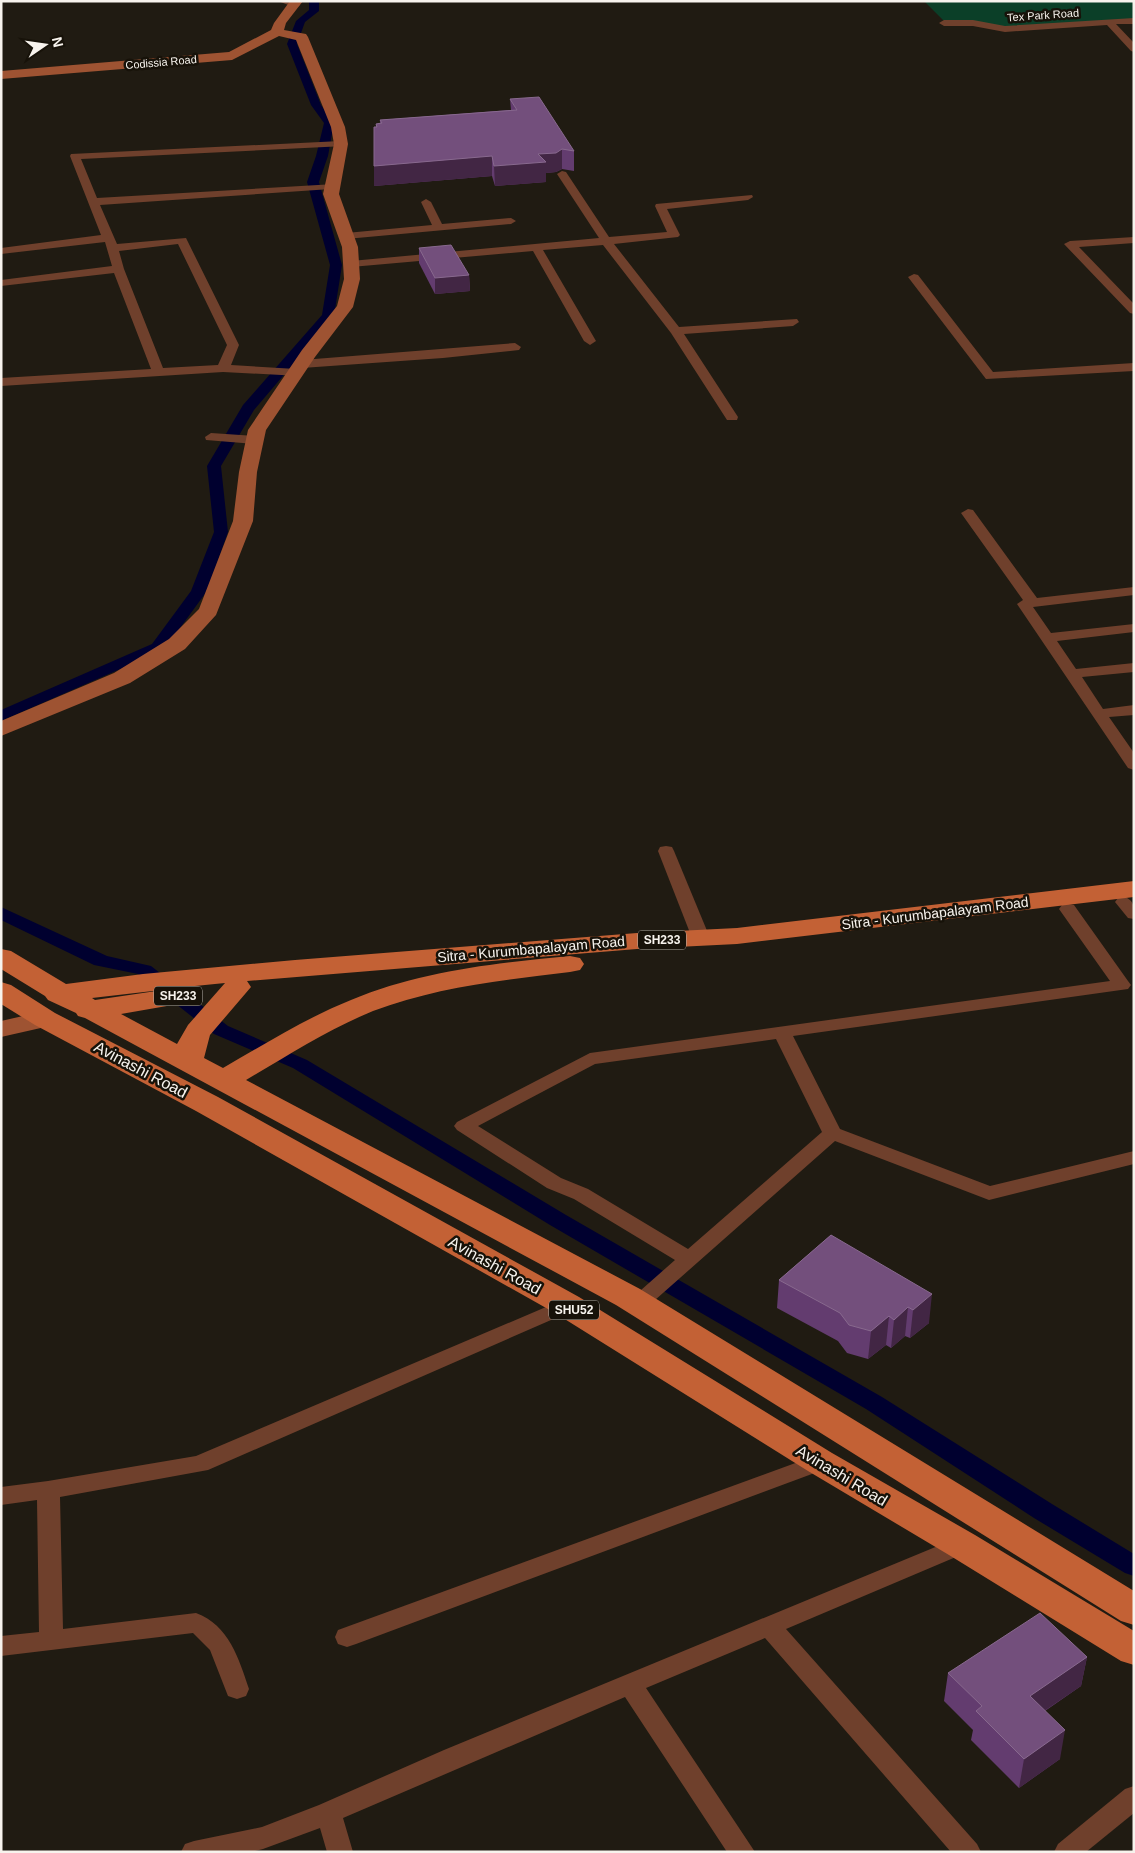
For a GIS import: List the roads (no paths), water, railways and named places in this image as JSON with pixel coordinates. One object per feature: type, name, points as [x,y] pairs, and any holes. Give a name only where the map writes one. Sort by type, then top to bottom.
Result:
[{"type":"main road","name":"Sitra - Kurumbapalayam Road","points":[[21,1007],[93,1009],[190,977],[295,968],[690,946],[737,936],[1131,902]]},
{"type":"main road","name":"Sitra - Kurumbapalayam Road","points":[[21,1007],[139,993],[212,1016],[319,971],[690,946],[1131,902]]},
{"type":"main road","points":[[232,1076],[304,1034],[362,1006],[418,987],[690,946]]},
{"type":"main road","name":"Avinashi Road","points":[[1,958],[21,1007],[207,1104],[567,1306],[820,1462],[962,1545],[1134,1650]]},
{"type":"main road","name":"Avinashi Road","points":[[93,1009],[212,1016],[232,1076],[636,1301],[1134,1610]]},
{"type":"main road","points":[[596,1323],[636,1301]]},
{"type":"street","points":[[282,1],[296,3]]},
{"type":"street","name":"Codissia Road","points":[[1,75],[232,56],[289,34],[280,23],[296,3]]},
{"type":"street","name":"Tex Park Road","points":[[944,23],[973,23],[1004,29],[1134,21]]},
{"type":"street","points":[[1109,22],[1134,48]]},
{"type":"street","points":[[216,437],[247,440],[258,430],[296,370],[345,307],[352,279],[350,247],[327,186],[337,144],[338,126],[289,34]]},
{"type":"street","points":[[158,372],[75,156],[337,144]]},
{"type":"street","points":[[562,174],[606,241],[676,331],[732,417]]},
{"type":"street","points":[[93,202],[327,186]]},
{"type":"street","points":[[351,264],[674,235],[660,206],[748,197]]},
{"type":"street","points":[[426,202],[439,228]]},
{"type":"street","points":[[346,236],[511,221]]},
{"type":"street","points":[[1,251],[182,240],[233,345],[223,368]]},
{"type":"street","points":[[1134,240],[1070,244],[1134,311]]},
{"type":"street","points":[[536,248],[590,341]]},
{"type":"street","points":[[1,283],[118,269]]},
{"type":"street","points":[[914,277],[984,368],[1009,374],[1134,367]]},
{"type":"street","points":[[676,331],[793,322]]},
{"type":"street","points":[[1,382],[223,368],[272,371],[296,370],[515,347]]},
{"type":"street","points":[[1,729],[122,678],[177,644],[208,611],[243,521],[248,472],[247,440]]},
{"type":"street","points":[[968,513],[1033,603]]},
{"type":"street","points":[[1134,591],[1024,604],[1134,764]]},
{"type":"street","points":[[1047,638],[1134,628]]},
{"type":"street","points":[[1072,674],[1134,667]]},
{"type":"street","points":[[1100,714],[1134,710]]},
{"type":"street","points":[[666,851],[690,946]]},
{"type":"street","points":[[688,1260],[581,1194],[554,1183],[464,1126],[590,1059],[1122,985],[1068,909]]},
{"type":"street","points":[[782,1032],[832,1133],[990,1193],[1134,1157]]},
{"type":"street","points":[[636,1301],[688,1260],[832,1133]]},
{"type":"street","points":[[1,1496],[48,1490],[200,1464],[567,1306]]},
{"type":"street","points":[[347,1637],[820,1462]]},
{"type":"street","points":[[48,1490],[51,1639]]},
{"type":"street","points":[[194,1852],[263,1838],[962,1545]]},
{"type":"street","points":[[1,1646],[196,1623],[209,1630],[220,1645],[237,1689]]},
{"type":"street","points":[[769,1626],[968,1852]]},
{"type":"street","points":[[630,1684],[742,1852]]},
{"type":"street","points":[[1067,1852],[1134,1797]]},
{"type":"street","points":[[328,1812],[340,1852]]},
{"type":"waterway","points":[[1,716],[158,647],[199,591],[221,532],[214,466],[248,408],[328,316],[336,265],[313,182],[322,156],[329,123],[316,105],[292,44],[299,24],[304,17],[314,11],[314,1]]},
{"type":"waterway","points":[[1,913],[101,961],[144,970],[221,1030],[300,1064],[558,1220],[874,1403],[1043,1511],[1134,1566]]}]
